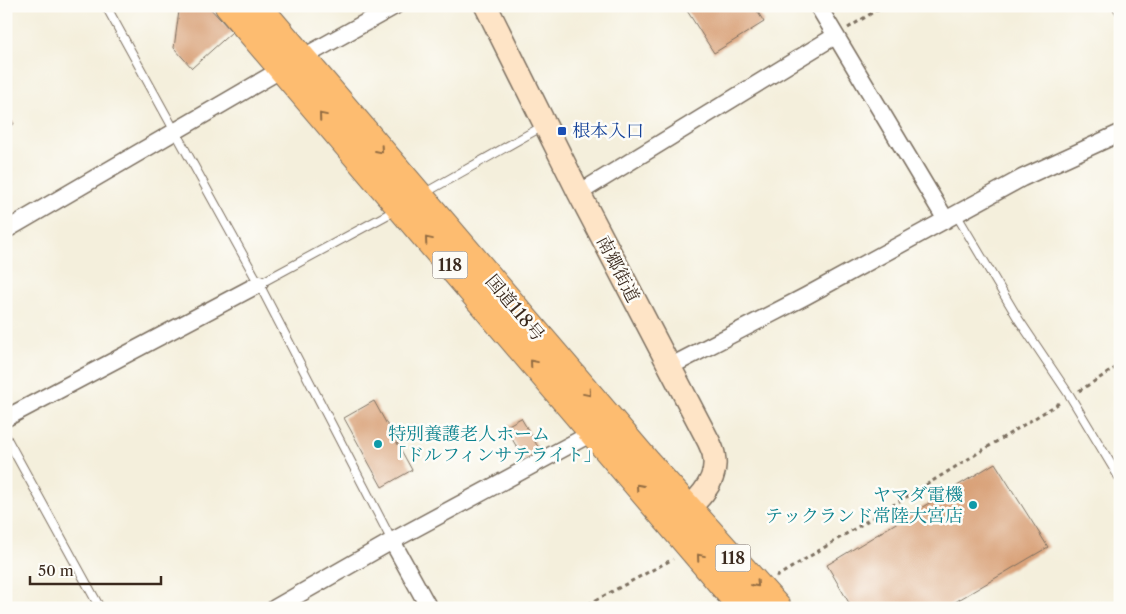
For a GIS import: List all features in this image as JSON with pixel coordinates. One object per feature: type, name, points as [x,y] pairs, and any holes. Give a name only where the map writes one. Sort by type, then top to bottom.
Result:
[{"type":"highway","name":"国道118号","points":[[229,6],[292,64],[410,202],[641,455],[680,516],[693,548],[751,598],[777,608]]},
{"type":"highway","name":"国道118号","points":[[257,6],[292,64]]},
{"type":"highway","name":"国道118号","points":[[410,202],[592,432],[680,516],[751,598]]},
{"type":"street","points":[[6,230],[174,131],[395,6]]},
{"type":"street","name":"南郷街道","points":[[486,6],[579,193],[709,442],[714,457],[715,470],[710,483],[680,516]]},
{"type":"street","points":[[818,6],[951,217]]},
{"type":"street","points":[[579,193],[835,36]]},
{"type":"street","points":[[669,367],[806,296],[1022,178],[1120,133]]},
{"type":"street","points":[[6,418],[259,284]]},
{"type":"street","points":[[275,608],[392,541],[592,432]]},
{"type":"street","points":[[392,541],[430,608]]},
{"type":"lane","points":[[106,6],[259,284],[392,541]]},
{"type":"lane","points":[[259,284],[410,202],[545,125]]},
{"type":"lane","points":[[951,217],[1070,396],[1120,479]]},
{"type":"lane","points":[[6,437],[100,608]]},
{"type":"path","points":[[835,36],[883,6]]},
{"type":"path","points":[[751,598],[1120,365]]},
{"type":"path","points":[[581,608],[693,548]]},
{"type":"building","points":[[184,6],[208,6],[232,32],[192,68],[174,48],[179,11]]},
{"type":"building","points":[[684,6],[754,6],[764,22],[714,53]]},
{"type":"building","points":[[1111,6],[1120,6],[1119,19]]},
{"type":"building","points":[[6,111],[14,124],[6,128]]},
{"type":"building","name":"特別養護老人ホーム 「ドルフィンサテライト」","points":[[374,401],[412,470],[382,487],[344,418]]},
{"type":"building","points":[[521,418],[541,452],[525,461],[505,427]]},
{"type":"building","name":"ヤマダ電機 テックランド常陸大宮店","points":[[995,463],[1048,547],[945,608],[852,608],[827,565]]},
{"type":"place","name":"根本入口","points":[[562,131]]},
{"type":"place","name":"特別養護老人ホーム 「ドルフィンサテライト」","points":[[378,444]]},
{"type":"place","name":"ヤマダ電機 テックランド常陸大宮店","points":[[973,505]]}]
